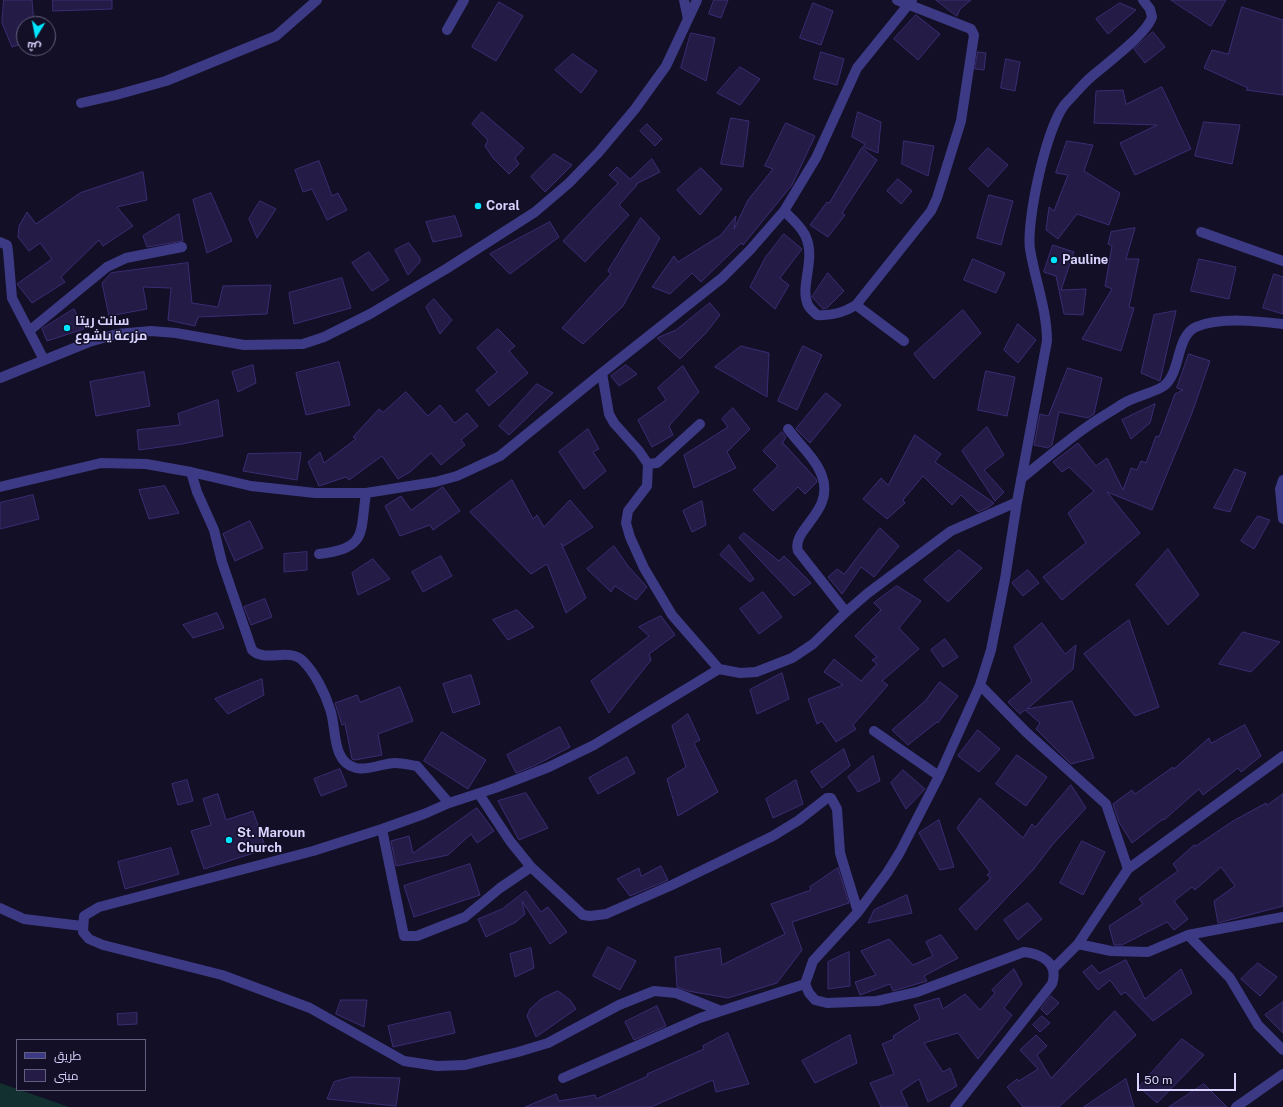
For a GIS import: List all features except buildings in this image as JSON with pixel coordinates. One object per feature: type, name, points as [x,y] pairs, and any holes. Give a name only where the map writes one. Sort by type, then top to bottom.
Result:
[{"type":"street","points":[[81,103],[166,81],[276,36],[317,0]]},
{"type":"street","points":[[447,30],[464,0]]},
{"type":"street","points":[[684,0],[688,19]]},
{"type":"street","points":[[0,378],[88,342],[117,334],[151,331],[176,333],[244,345],[303,344],[324,337],[370,314],[446,269],[535,212],[569,183],[598,153],[626,120],[666,66],[696,0]]},
{"type":"street","points":[[784,211],[802,230],[810,248],[810,263],[806,293],[808,306],[816,315],[823,315],[846,311],[856,305],[931,211],[961,121],[975,38],[971,29],[910,2],[897,0]]},
{"type":"street","points":[[955,1107],[1052,984],[1055,976],[1048,961],[1037,953],[1024,952],[917,992],[877,1002],[827,1003],[815,1000],[809,993],[805,984],[813,961],[858,912],[887,874],[900,852],[939,776],[980,685],[991,650],[1005,579],[1021,478],[1047,341],[1047,323],[1030,248],[1030,229],[1033,205],[1046,150],[1062,106],[1089,79],[1150,24],[1152,17],[1151,13],[1143,0]]},
{"type":"street","points":[[0,487],[101,463],[146,464],[191,472],[252,486],[315,493],[366,493],[435,482],[457,476],[500,456],[602,372],[722,278],[750,250],[784,211],[816,158],[857,68],[910,2]]},
{"type":"street","points":[[1201,232],[1283,261]]},
{"type":"street","points":[[0,242],[7,245],[12,298],[44,360]]},
{"type":"street","points":[[29,331],[107,267],[126,258],[182,247]]},
{"type":"street","points":[[856,305],[904,341]]},
{"type":"street","points":[[1021,478],[1088,426],[1129,400],[1165,385],[1175,368],[1184,339],[1189,332],[1196,327],[1221,322],[1247,320],[1283,324]]},
{"type":"street","points":[[602,372],[609,414],[621,433],[639,451],[648,464],[647,486],[628,511],[626,523],[630,538],[644,568],[672,615],[719,669],[740,673],[756,672],[776,665],[813,644],[846,612],[913,558],[951,531],[1017,502]]},
{"type":"street","points":[[648,464],[657,463],[700,424]]},
{"type":"street","points":[[788,429],[819,469],[825,492],[823,502],[814,518],[798,540],[798,551],[846,612]]},
{"type":"street","points":[[191,472],[199,498],[214,530],[222,562],[252,650],[259,655],[294,656],[302,660],[310,669],[330,709],[339,754],[347,765],[358,769],[395,763],[417,766],[449,802]]},
{"type":"street","points":[[1283,480],[1280,489],[1283,519]]},
{"type":"street","points":[[319,554],[340,551],[352,546],[356,542],[361,525],[366,493]]},
{"type":"street","points":[[719,669],[594,745],[548,767],[478,794],[449,802],[424,814],[313,851],[99,907],[84,916],[82,926],[83,932],[89,939],[103,945],[222,975],[310,1008],[404,1061],[437,1066],[465,1065],[548,1043],[619,1005],[654,991],[676,993],[721,1011]]},
{"type":"street","points":[[980,685],[1026,732],[1106,804],[1128,869]]},
{"type":"street","points":[[874,731],[939,776]]},
{"type":"street","points":[[1053,969],[1078,944],[1128,869],[1283,756]]},
{"type":"street","points":[[478,794],[510,841],[531,867],[583,915],[590,916],[606,914],[672,885],[773,836],[800,820],[827,798],[831,798],[837,809],[840,853],[858,912]]},
{"type":"street","points":[[382,829],[404,936],[417,936],[465,917],[500,888],[531,867]]},
{"type":"street","points":[[0,908],[24,919],[82,926]]},
{"type":"street","points":[[1078,944],[1111,951],[1148,952],[1188,935],[1283,917]]},
{"type":"street","points":[[1188,935],[1230,978],[1258,1025],[1275,1044],[1283,1050]]},
{"type":"street","points":[[563,1078],[700,1018],[805,984]]},
{"type":"street","points":[[1236,1107],[1283,1074]]},
{"type":"green space","points":[[0,1083],[16,1089],[16,1091],[23,1091],[69,1107],[0,1107]]},
{"type":"place","name":"Coral","points":[[478,206]]},
{"type":"place","name":"Pauline","points":[[1054,260]]},
{"type":"place","name":"سانت ريتا مزرعة ياشوع","points":[[67,328]]},
{"type":"place","name":"St. Maroun Church","points":[[229,840]]}]
